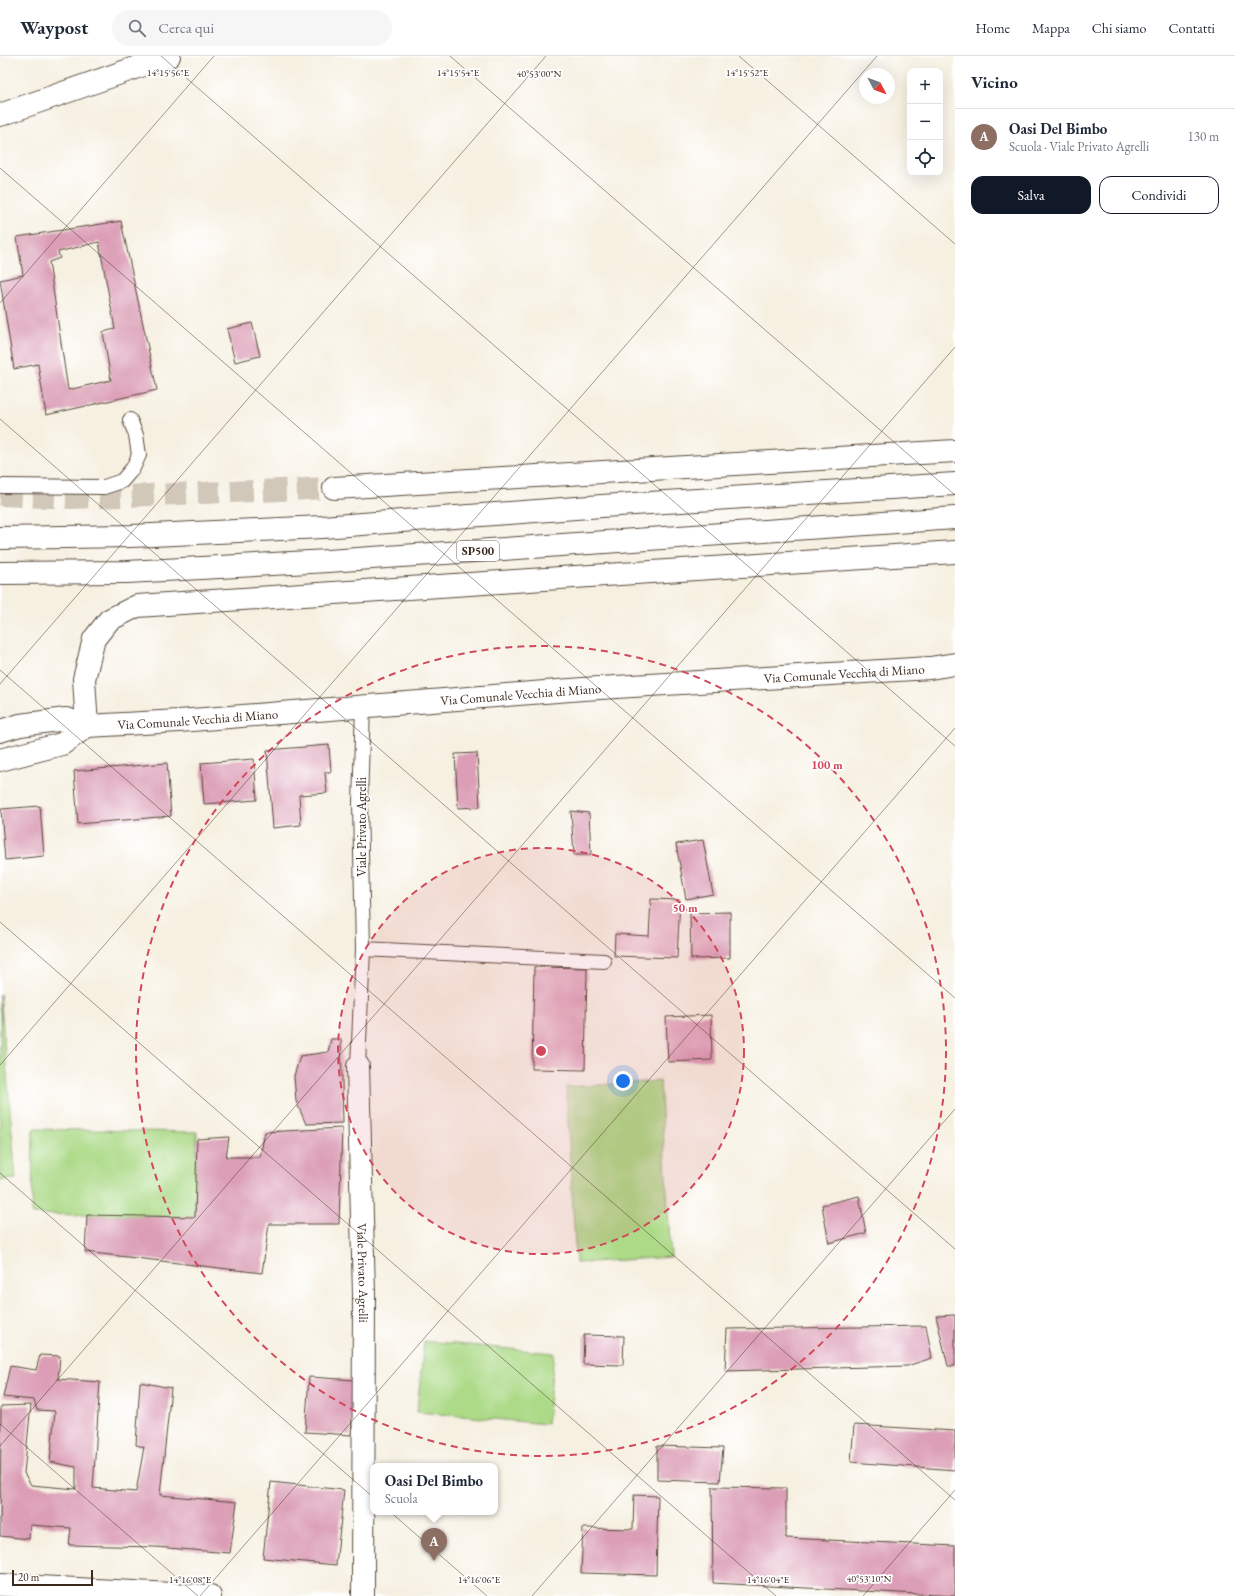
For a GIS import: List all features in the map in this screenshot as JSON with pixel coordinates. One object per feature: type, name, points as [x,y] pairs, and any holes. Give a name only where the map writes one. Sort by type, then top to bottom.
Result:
[{"type":"main road","points":[[0,115],[169,56]]},
{"type":"main road","points":[[334,488],[955,451]]},
{"type":"main road","points":[[0,538],[131,536],[322,527],[602,506],[955,484]]},
{"type":"main road","name":"SP500","points":[[0,573],[127,572],[328,561],[955,518]]},
{"type":"main road","points":[[0,760],[62,744],[87,726],[84,678],[94,639],[109,620],[137,606],[955,552]]},
{"type":"main road","name":"Via Comunale Vecchia di Miano","points":[[0,731],[20,726],[66,719],[87,726],[178,721],[583,689],[930,668],[955,664]]},
{"type":"main road","name":"Viale Privato Agrelli","points":[[358,1066],[364,1294],[363,1596]]},
{"type":"main road","points":[[0,1585],[210,1596]]},
{"type":"lane","points":[[0,486],[104,487],[122,481],[133,468],[139,455],[136,435],[130,420]]},
{"type":"lane","name":"Viale Privato Agrelli","points":[[358,1066],[363,949],[360,803],[363,706]]},
{"type":"lane","points":[[363,949],[604,961]]},
{"type":"green space","points":[[0,994],[16,1179],[0,1180]]},
{"type":"green space","points":[[660,1081],[671,1257],[576,1263],[566,1087]]},
{"type":"green space","points":[[33,1129],[197,1132],[195,1217],[32,1214]]},
{"type":"green space","points":[[424,1341],[554,1353],[547,1424],[417,1412]]},
{"type":"building","points":[[121,221],[157,390],[46,415],[38,364],[14,369],[0,280],[23,275],[17,237]],"holes":[[[99,242],[115,329],[103,332],[111,380],[68,390],[49,262],[60,258],[58,252]]]},
{"type":"building","points":[[252,323],[260,356],[235,362],[227,329]]},
{"type":"building","points":[[329,745],[331,772],[325,772],[327,793],[299,795],[301,825],[273,828],[267,750]]},
{"type":"building","points":[[477,753],[480,807],[458,808],[455,754]]},
{"type":"building","points":[[254,759],[257,800],[204,804],[201,763]]},
{"type":"building","points":[[167,763],[171,816],[78,824],[74,771]]},
{"type":"building","points":[[40,806],[44,856],[5,860],[1,809]]},
{"type":"building","points":[[571,811],[589,813],[591,855],[574,855]]},
{"type":"building","points":[[703,840],[713,894],[686,899],[676,844]]},
{"type":"building","points":[[651,899],[680,900],[677,958],[614,956],[615,934],[649,936]]},
{"type":"building","points":[[730,912],[730,958],[691,959],[690,913]]},
{"type":"building","points":[[534,967],[587,968],[585,1070],[532,1069]]},
{"type":"building","points":[[711,1015],[712,1060],[668,1062],[666,1017]]},
{"type":"building","points":[[331,1039],[341,1039],[343,1123],[306,1124],[296,1101],[294,1076],[300,1056],[328,1052]]},
{"type":"building","points":[[342,1128],[339,1224],[269,1224],[262,1273],[85,1252],[87,1215],[195,1217],[197,1139],[229,1137],[226,1157],[260,1157],[265,1132]]},
{"type":"building","points":[[859,1196],[866,1233],[829,1243],[822,1205]]},
{"type":"building","points":[[955,1315],[955,1366],[948,1366],[936,1316]]},
{"type":"building","points":[[926,1326],[932,1358],[907,1366],[725,1371],[727,1329]]},
{"type":"building","points":[[584,1335],[624,1336],[623,1365],[583,1364]]},
{"type":"building","points":[[40,1355],[60,1356],[58,1379],[100,1382],[93,1488],[136,1492],[144,1447],[136,1445],[140,1382],[171,1388],[160,1495],[237,1502],[230,1553],[155,1547],[69,1545],[71,1528],[30,1525],[29,1539],[0,1536],[1,1406],[31,1405],[24,1473],[31,1485],[76,1489],[76,1467],[50,1462],[55,1411],[37,1410],[34,1400],[3,1397],[10,1366],[36,1370]]},
{"type":"building","points":[[309,1377],[355,1380],[351,1435],[305,1432]]},
{"type":"building","points":[[854,1425],[955,1431],[955,1470],[851,1462]]},
{"type":"building","points":[[657,1446],[723,1448],[720,1482],[657,1480]]},
{"type":"building","points":[[271,1482],[344,1490],[336,1565],[263,1558]]},
{"type":"building","points":[[712,1487],[786,1488],[786,1538],[955,1546],[955,1596],[713,1583]]},
{"type":"building","points":[[634,1495],[658,1496],[656,1575],[581,1573],[583,1528],[633,1529]]},
{"type":"tunnel","points":[[0,495],[71,498],[334,488]]},
{"type":"place","name":"Oasi Del Bimbo","points":[[434,1561]]}]
